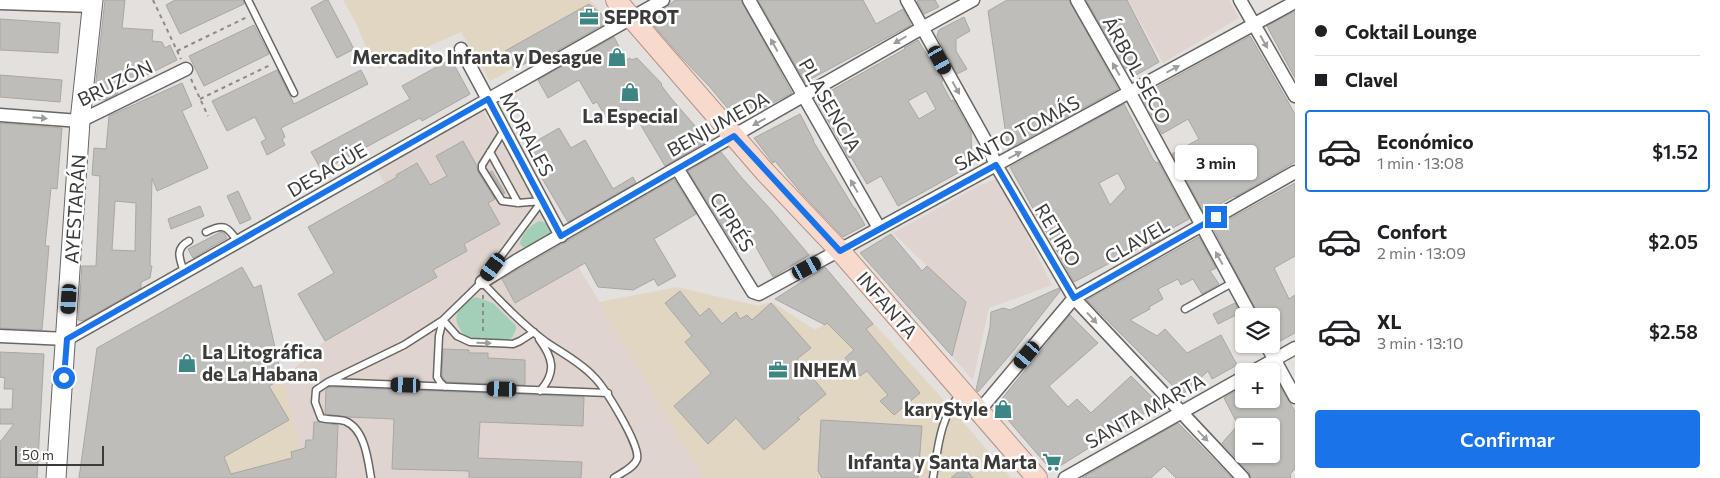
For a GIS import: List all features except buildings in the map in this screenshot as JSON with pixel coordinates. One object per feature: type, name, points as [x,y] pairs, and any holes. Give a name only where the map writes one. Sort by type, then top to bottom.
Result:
[{"type":"main road","name":"INFANTA","points":[[616,0],[734,136],[840,251],[1036,478]]},
{"type":"main road","name":"AYESTARÁN","points":[[58,477],[80,122],[92,3]]},
{"type":"street","name":"DESAGÜE","points":[[67,339],[663,0]]},
{"type":"street","name":"PLASENCIA","points":[[749,0],[879,228]]},
{"type":"street","name":"RETIRO","points":[[907,0],[985,140],[996,165],[1074,298],[1243,478]]},
{"type":"street","name":"BENJUMEDA","points":[[482,282],[676,168],[973,0]]},
{"type":"street","name":"ÁRBOL SECO","points":[[1077,0],[1130,93],[1247,308]]},
{"type":"street","points":[[1240,0],[1295,96]]},
{"type":"street","name":"SANTO TOMÁS","points":[[756,294],[840,251],[1295,2]]},
{"type":"street","points":[[0,3],[92,3]]},
{"type":"street","name":"MORALES","points":[[461,49],[561,236]]},
{"type":"street","name":"BRUZÓN","points":[[0,114],[80,122],[186,69]]},
{"type":"street","name":"CIPRÉS","points":[[676,168],[756,294]]},
{"type":"street","name":"CLAVEL","points":[[979,411],[1074,298],[1295,172]]},
{"type":"street","points":[[0,336],[67,339]]},
{"type":"street","points":[[1268,363],[1295,348]]},
{"type":"street","points":[[1271,353],[1295,396]]},
{"type":"street","name":"SANTA MARTA","points":[[1065,478],[1235,382]]},
{"type":"lane","points":[[248,0],[294,93]]},
{"type":"lane","points":[[504,130],[482,165],[483,172],[502,201],[518,203],[542,201]]},
{"type":"lane","points":[[490,152],[518,203]]},
{"type":"lane","points":[[371,478],[368,461],[358,431],[346,422],[323,419],[319,415],[315,402],[316,390],[328,382],[404,345],[443,320],[482,282],[542,201]]},
{"type":"lane","points":[[206,232],[220,226],[225,227],[231,231],[238,242]]},
{"type":"lane","points":[[184,272],[179,250],[182,245],[189,241]]},
{"type":"lane","points":[[482,282],[500,302],[534,332],[589,371],[608,393],[634,444],[637,454],[637,458],[631,467],[614,478]]},
{"type":"lane","points":[[1185,309],[1232,282]]},
{"type":"lane","points":[[443,320],[457,336],[470,342],[483,344],[513,344],[534,332]]},
{"type":"lane","points":[[443,320],[439,336],[437,377],[445,387]]},
{"type":"lane","points":[[534,332],[547,351],[552,365],[550,378],[540,391]]},
{"type":"lane","points":[[328,382],[608,393]]},
{"type":"lane","points":[[933,478],[942,426],[952,403],[962,392]]},
{"type":"path","points":[[177,51],[255,14]]},
{"type":"path","points":[[200,99],[278,61]]},
{"type":"path","points":[[482,282],[483,344]]},
{"type":"shaded area","points":[[343,0],[590,0],[606,18],[490,81],[461,32],[379,69],[369,54],[356,23]]},
{"type":"shaded area","points":[[1128,0],[1229,0],[1239,18],[1163,63]]},
{"type":"shaded area","points":[[483,111],[704,478],[309,478],[282,379],[325,341],[437,277],[377,170]]},
{"type":"shaded area","points":[[999,178],[1052,285],[989,308],[973,380],[896,294],[927,266],[893,233],[978,186]]},
{"type":"shaded area","name":"INHEM","points":[[677,287],[758,306],[772,302],[815,330],[858,306],[952,409],[1011,478],[704,478],[599,302]]},
{"type":"shaded area","points":[[282,379],[309,478],[103,478]]},
{"type":"green space","points":[[540,221],[548,224],[552,232],[527,247],[523,247],[520,244],[525,233]]},
{"type":"green space","points":[[476,297],[493,303],[516,326],[511,339],[478,339],[468,337],[463,333],[457,324],[457,314],[466,302]]},
{"type":"place","name":"SEPROT","points":[[589,17]]},
{"type":"place","name":"Mercadito Infanta y Desague","points":[[617,57]]},
{"type":"place","name":"La Especial","points":[[630,92]]},
{"type":"place","name":"La Litográfica de La Habana","points":[[187,363]]},
{"type":"place","name":"INHEM","points":[[778,370]]},
{"type":"place","name":"karyStyle","points":[[1003,409]]},
{"type":"place","name":"Infanta y Santa Marta","points":[[1052,462]]},
{"type":"route","points":[[64,378],[67,339],[488,99],[561,236],[734,136],[765,172],[840,251],[996,165],[1074,298],[1216,217]]}]
